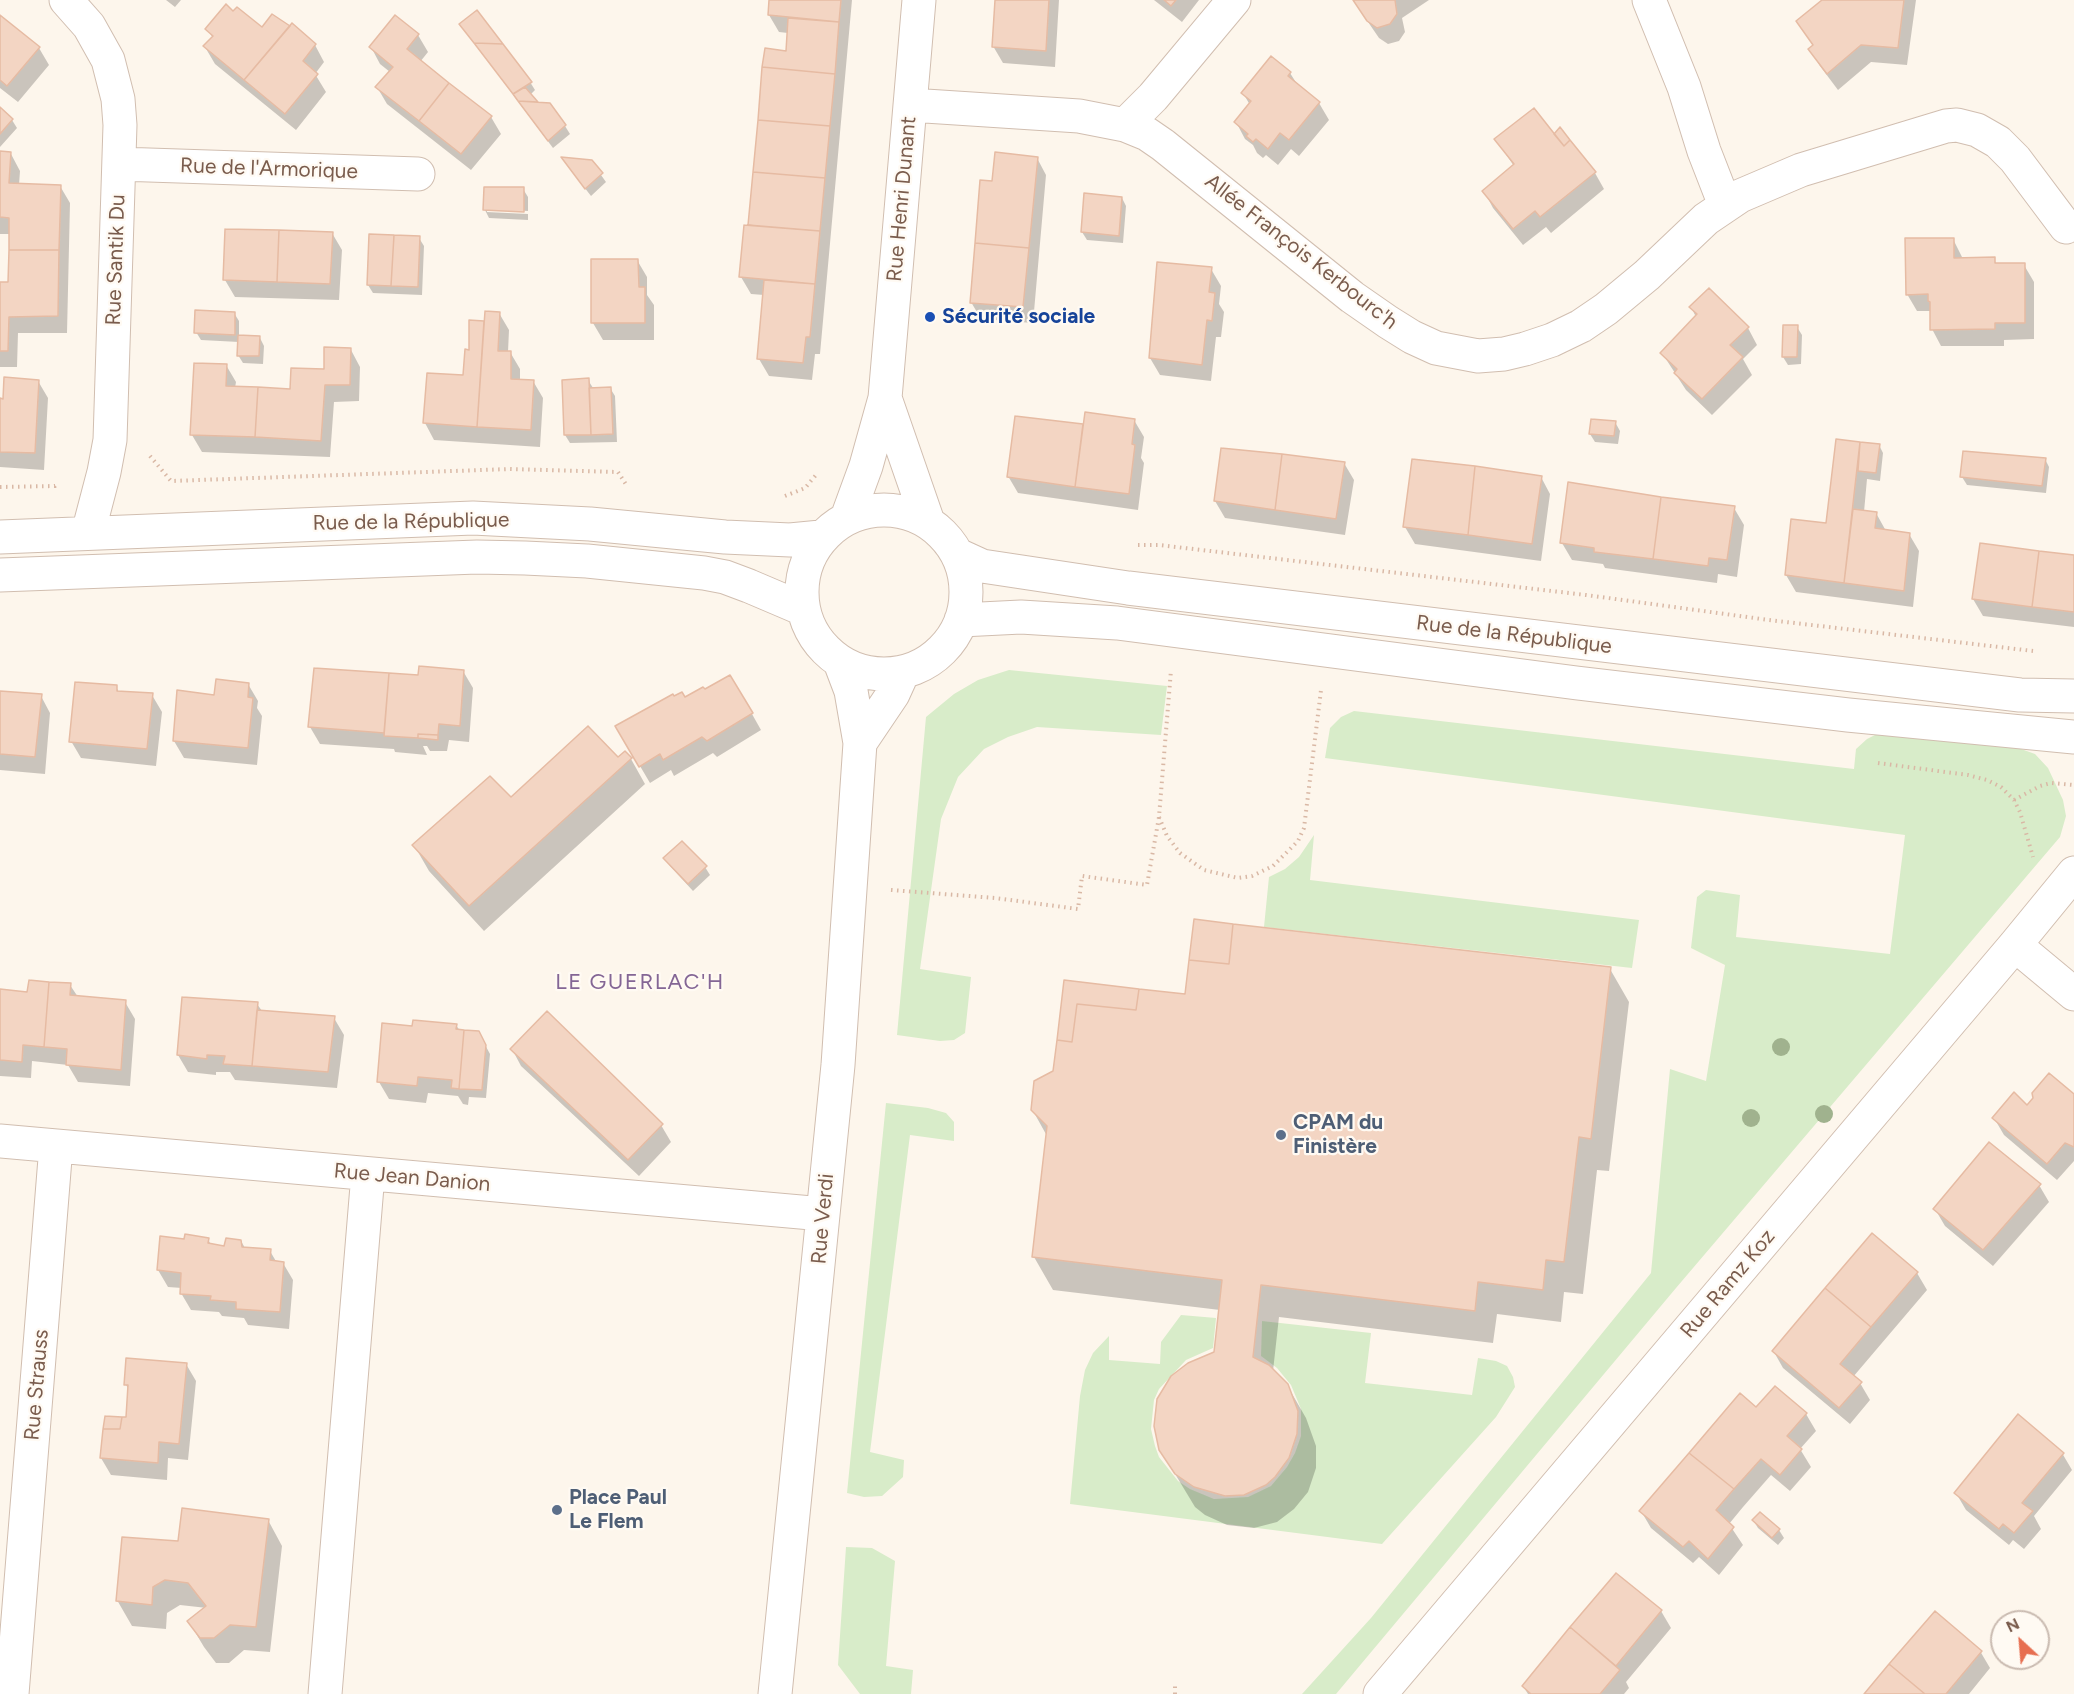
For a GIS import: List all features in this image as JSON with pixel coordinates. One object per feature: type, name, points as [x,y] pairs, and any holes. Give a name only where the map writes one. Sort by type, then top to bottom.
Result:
[{"type":"street","name":"Rue Santik Du","points":[[66,0],[89,26],[108,60],[118,99],[119,164],[110,440],[88,533]]},
{"type":"street","name":"Rue Henri Dunant","points":[[847,518],[866,466],[885,398],[920,0]]},
{"type":"street","points":[[1125,125],[1154,97],[1234,0]]},
{"type":"street","points":[[1649,0],[1684,87],[1704,152],[1725,206]]},
{"type":"street","name":"Allée François Kerbourc'h","points":[[910,105],[1079,116],[1125,125],[1163,144],[1352,297],[1388,322],[1412,337],[1437,348],[1478,356],[1504,354],[1552,340],[1581,326],[1639,282],[1706,219],[1754,189],[1801,170],[1930,130],[1957,125],[1977,130],[1998,142],[2015,159],[2066,227]]},
{"type":"street","name":"Rue de l'Armorique","points":[[119,164],[418,174]]},
{"type":"street","name":"Rue Henri Dunant","points":[[885,398],[928,522]]},
{"type":"street","points":[[874,510],[903,511],[928,522],[945,536],[958,555],[966,576],[966,598],[961,620],[954,635],[933,658],[903,672],[881,674],[860,670],[840,662],[814,636],[802,609],[804,571],[821,537],[847,518],[874,510]]},
{"type":"street","name":"Rue de la République","points":[[0,537],[473,518],[590,524],[725,537],[790,540],[821,537]]},
{"type":"street","name":"Rue de la République","points":[[958,555],[982,566],[1128,588],[2020,695],[2074,696]]},
{"type":"street","name":"Rue de la République","points":[[0,575],[465,557],[525,558],[587,561],[704,573],[749,585],[802,609]]},
{"type":"street","name":"Rue de la République","points":[[961,620],[1021,617],[1085,620],[1836,713],[2074,737]]},
{"type":"street","name":"Rue Verdi","points":[[776,1694],[838,1065],[860,742],[851,691],[840,662]]},
{"type":"street","points":[[860,742],[893,694],[903,672]]},
{"type":"street","name":"Rue Ramz Koz","points":[[1380,1694],[2068,881]]},
{"type":"street","points":[[2015,945],[2074,994]]},
{"type":"street","name":"Rue Jean Danion","points":[[0,1141],[823,1214]]},
{"type":"street","name":"Rue Strauss","points":[[12,1694],[9,1624],[56,1146]]},
{"type":"street","points":[[325,1694],[368,1174]]},
{"type":"path","points":[[0,487],[55,486]]},
{"type":"path","points":[[851,887],[995,898],[1078,909],[1082,876],[1147,885],[1159,817],[1175,630]]},
{"type":"path","points":[[1159,817],[1167,836],[1180,853],[1204,870],[1238,878],[1252,876],[1273,866],[1286,854],[1298,841],[1307,818],[1326,650]]},
{"type":"path","points":[[1867,761],[1968,775],[1987,780],[2001,788],[2014,800],[2020,812],[2035,861],[2068,881]]},
{"type":"path","points":[[2014,800],[2050,783],[2074,785]]},
{"type":"path","points":[[1175,1685],[1175,1694]]},
{"type":"green space","points":[[1009,670],[1167,686],[1161,735],[1037,727],[1008,737],[984,749],[958,777],[941,819],[920,969],[971,977],[965,1033],[954,1040],[940,1041],[897,1035],[926,717],[954,694],[978,680]]},
{"type":"green space","points":[[1354,711],[1854,769],[1856,749],[1867,739],[1883,731],[2010,745],[2035,754],[2048,768],[2063,800],[2066,816],[2060,837],[1676,1288],[1336,1694],[1302,1694],[1371,1618],[1651,1273],[1670,1069],[1706,1081],[1725,965],[1691,948],[1697,897],[1706,890],[1740,895],[1736,937],[1890,954],[1905,835],[1325,758],[1330,728],[1341,717]]},
{"type":"green space","points":[[1314,835],[1310,880],[1639,920],[1632,968],[1264,927],[1269,877],[1285,869],[1299,857]]},
{"type":"green space","points":[[886,1103],[928,1108],[946,1113],[954,1122],[954,1141],[910,1135],[870,1452],[904,1460],[903,1477],[882,1496],[864,1497],[847,1493]]},
{"type":"green space","points":[[1181,1315],[1216,1318],[1213,1348],[1186,1360],[1159,1389],[1154,1400],[1151,1429],[1159,1457],[1178,1481],[1214,1499],[1248,1497],[1271,1486],[1287,1467],[1301,1436],[1301,1409],[1291,1385],[1277,1368],[1261,1356],[1262,1321],[1371,1333],[1365,1383],[1472,1395],[1478,1358],[1496,1361],[1507,1366],[1515,1387],[1496,1417],[1382,1544],[1070,1504],[1080,1396],[1085,1370],[1093,1353],[1109,1336],[1109,1360],[1160,1364],[1161,1342]]},
{"type":"green space","points":[[846,1547],[872,1548],[895,1561],[886,1666],[913,1670],[911,1694],[860,1694],[838,1665]]},
{"type":"building","points":[[769,0],[841,0],[839,22],[768,15]]},
{"type":"building","points":[[995,0],[1049,0],[1046,51],[992,47]]},
{"type":"building","points":[[1164,0],[1176,0],[1171,6]]},
{"type":"building","points":[[1353,0],[1395,0],[1397,14],[1390,24],[1377,28],[1367,21]]},
{"type":"building","points":[[1822,0],[1904,0],[1898,48],[1861,45],[1827,74],[1808,49],[1813,45],[1796,21]]},
{"type":"building","points":[[226,4],[233,11],[237,7],[262,27],[272,14],[290,26],[244,80],[203,46],[213,36],[205,29]]},
{"type":"building","points":[[477,10],[503,44],[474,43],[459,24]]},
{"type":"building","points":[[0,15],[40,47],[7,86],[0,80]]},
{"type":"building","points":[[395,15],[419,34],[407,49],[449,83],[419,121],[375,87],[393,67],[369,47]]},
{"type":"building","points":[[788,18],[839,22],[835,74],[762,67],[765,48],[786,51]]},
{"type":"building","points":[[292,23],[316,44],[303,61],[318,74],[285,114],[244,80]]},
{"type":"building","points":[[474,43],[503,44],[532,82],[513,94]]},
{"type":"building","points":[[1271,56],[1291,72],[1288,76],[1320,102],[1289,140],[1280,133],[1268,149],[1256,139],[1253,142],[1246,136],[1248,134],[1234,122],[1251,101],[1241,93]]},
{"type":"building","points":[[762,67],[835,74],[830,126],[758,120]]},
{"type":"building","points":[[449,83],[492,116],[461,154],[419,121]]},
{"type":"building","points":[[525,87],[538,102],[518,101],[513,94]]},
{"type":"building","points":[[518,101],[550,103],[566,125],[548,141]]},
{"type":"building","points":[[0,107],[13,119],[0,134]]},
{"type":"building","points":[[1534,108],[1564,146],[1570,140],[1596,172],[1540,217],[1535,211],[1513,229],[1482,191],[1514,164],[1494,139]]},
{"type":"building","points":[[758,120],[830,126],[825,178],[753,172]]},
{"type":"building","points":[[1560,127],[1570,140],[1564,146],[1554,134]]},
{"type":"building","points":[[0,151],[11,152],[9,183],[61,185],[59,250],[9,250],[9,218],[0,217]]},
{"type":"building","points":[[995,152],[1038,157],[1029,248],[975,243],[980,180],[992,181]]},
{"type":"building","points":[[561,157],[592,160],[603,173],[585,189]]},
{"type":"building","points":[[753,172],[825,178],[820,231],[748,225]]},
{"type":"building","points":[[484,187],[524,187],[524,212],[483,210]]},
{"type":"building","points":[[1084,193],[1122,197],[1119,236],[1081,232]]},
{"type":"building","points":[[744,225],[820,231],[815,284],[739,277]]},
{"type":"building","points":[[225,229],[279,230],[277,282],[223,280]]},
{"type":"building","points":[[279,230],[333,232],[330,284],[277,282]]},
{"type":"building","points":[[369,234],[394,235],[391,286],[367,285]]},
{"type":"building","points":[[394,235],[420,236],[418,287],[391,286]]},
{"type":"building","points":[[1905,238],[1954,238],[1954,258],[1995,257],[1995,263],[2025,263],[2025,323],[1995,323],[1995,329],[1930,330],[1928,294],[1906,295]]},
{"type":"building","points":[[975,243],[1029,248],[1023,307],[970,303]]},
{"type":"building","points":[[9,250],[59,250],[58,316],[9,317],[8,351],[0,351],[0,282],[8,282]]},
{"type":"building","points":[[591,259],[638,259],[639,287],[645,287],[645,323],[591,323]]},
{"type":"building","points":[[1157,262],[1212,267],[1209,292],[1215,293],[1212,321],[1207,320],[1202,365],[1149,358]]},
{"type":"building","points":[[764,280],[815,284],[810,337],[806,337],[803,363],[757,359]]},
{"type":"building","points":[[1709,288],[1749,327],[1730,345],[1743,357],[1702,399],[1674,373],[1677,369],[1660,353],[1697,314],[1689,307]]},
{"type":"building","points":[[195,310],[235,312],[235,335],[194,333]]},
{"type":"building","points":[[485,311],[500,312],[498,351],[511,351],[511,379],[534,380],[531,430],[477,427]]},
{"type":"building","points":[[469,320],[484,321],[477,427],[423,423],[427,373],[463,375],[465,349],[469,350]]},
{"type":"building","points":[[1783,325],[1798,325],[1797,357],[1782,357]]},
{"type":"building","points":[[238,335],[260,336],[259,356],[237,356]]},
{"type":"building","points":[[324,347],[351,348],[350,385],[325,385],[321,441],[255,437],[258,387],[290,389],[291,368],[324,369]]},
{"type":"building","points":[[194,363],[227,364],[226,386],[258,387],[255,437],[190,435]]},
{"type":"building","points":[[4,377],[39,380],[35,453],[0,452],[0,398],[3,399]]},
{"type":"building","points":[[589,378],[591,435],[564,435],[562,380]]},
{"type":"building","points":[[611,387],[613,434],[591,435],[589,388]]},
{"type":"building","points":[[1085,412],[1135,419],[1132,444],[1135,445],[1129,494],[1075,487]]},
{"type":"building","points":[[1015,416],[1083,424],[1075,487],[1007,477]]},
{"type":"building","points":[[1591,419],[1616,421],[1614,436],[1589,434]]},
{"type":"building","points":[[1836,439],[1860,442],[1844,583],[1785,575],[1791,519],[1826,523]]},
{"type":"building","points":[[1860,442],[1880,444],[1876,473],[1858,471]]},
{"type":"building","points":[[1221,448],[1282,454],[1275,510],[1214,501]]},
{"type":"building","points":[[1963,451],[2046,458],[2042,486],[1960,477]]},
{"type":"building","points":[[1282,454],[1345,462],[1336,519],[1275,510]]},
{"type":"building","points":[[1412,459],[1475,466],[1468,535],[1403,527]]},
{"type":"building","points":[[1475,466],[1542,476],[1532,544],[1468,535]]},
{"type":"building","points":[[1568,482],[1661,497],[1653,559],[1594,552],[1594,548],[1560,543]]},
{"type":"building","points":[[1661,497],[1735,506],[1727,560],[1709,558],[1708,566],[1653,559]]},
{"type":"building","points":[[1853,509],[1877,512],[1875,528],[1910,533],[1904,591],[1844,583]]},
{"type":"building","points":[[1980,543],[2039,551],[2032,607],[1972,599]]},
{"type":"building","points":[[2039,551],[2074,555],[2074,612],[2032,607]]},
{"type":"building","points":[[419,666],[464,670],[460,726],[439,724],[438,735],[418,734],[418,738],[384,736],[389,673],[418,675]]},
{"type":"building","points":[[314,668],[389,673],[384,733],[308,727]]},
{"type":"building","points":[[730,675],[753,713],[707,741],[702,737],[663,760],[660,754],[639,767],[615,726],[673,694],[674,696],[682,692],[685,697]]},
{"type":"building","points":[[216,679],[249,683],[248,697],[253,698],[248,748],[173,741],[177,690],[214,695]]},
{"type":"building","points":[[75,682],[117,685],[117,691],[153,693],[147,749],[69,742]]},
{"type":"building","points":[[0,691],[42,694],[35,757],[0,754]]},
{"type":"building","points":[[588,726],[618,757],[625,751],[632,758],[469,906],[412,845],[490,776],[511,797]]},
{"type":"building","points":[[418,734],[438,735],[438,740],[418,738]]},
{"type":"building","points":[[682,841],[707,866],[688,884],[663,858]]},
{"type":"building","points":[[1194,919],[1233,924],[1229,964],[1189,960]]},
{"type":"building","points":[[1233,924],[1611,967],[1591,1139],[1579,1137],[1564,1262],[1546,1260],[1543,1290],[1478,1282],[1475,1311],[1261,1285],[1253,1357],[1269,1365],[1288,1384],[1298,1411],[1297,1434],[1289,1458],[1266,1485],[1244,1495],[1225,1496],[1194,1487],[1175,1474],[1159,1450],[1154,1426],[1157,1399],[1171,1376],[1188,1363],[1214,1352],[1222,1280],[1032,1257],[1047,1126],[1031,1110],[1034,1081],[1053,1071],[1057,1040],[1072,1042],[1077,1004],[1136,1010],[1139,989],[1185,994],[1189,960],[1229,964]]},
{"type":"building","points":[[29,980],[49,982],[44,1047],[23,1045],[22,1062],[0,1060],[0,989],[27,992]]},
{"type":"building","points":[[1064,980],[1139,989],[1136,1010],[1077,1004],[1072,1042],[1057,1040]]},
{"type":"building","points":[[49,982],[71,983],[70,995],[126,1000],[121,1070],[66,1065],[67,1049],[44,1047]]},
{"type":"building","points":[[182,997],[258,1002],[252,1066],[223,1064],[225,1056],[207,1055],[207,1059],[177,1055]]},
{"type":"building","points":[[257,1010],[335,1016],[328,1072],[252,1066]]},
{"type":"building","points":[[547,1011],[663,1124],[628,1160],[510,1049]]},
{"type":"building","points":[[413,1020],[457,1024],[456,1029],[464,1030],[459,1089],[451,1088],[452,1080],[418,1077],[417,1086],[377,1082],[382,1023],[412,1026]]},
{"type":"building","points":[[464,1030],[479,1031],[486,1045],[482,1090],[459,1089]]},
{"type":"building","points":[[2049,1073],[2074,1094],[2074,1147],[2065,1143],[2047,1164],[1992,1118],[2014,1092],[2027,1105],[2033,1098],[2032,1093]]},
{"type":"building","points":[[1989,1142],[2041,1184],[1983,1250],[1933,1209]]},
{"type":"building","points":[[1872,1233],[1918,1272],[1871,1327],[1825,1288]]},
{"type":"building","points":[[185,1234],[209,1238],[208,1243],[224,1246],[226,1238],[241,1240],[242,1247],[271,1249],[270,1260],[284,1262],[280,1312],[236,1309],[236,1302],[210,1300],[211,1296],[180,1294],[181,1273],[157,1270],[160,1236],[184,1239]]},
{"type":"building","points":[[1825,1288],[1871,1327],[1840,1364],[1862,1382],[1839,1408],[1772,1351]]},
{"type":"building","points":[[126,1358],[187,1363],[179,1444],[159,1442],[158,1463],[100,1458],[103,1429],[120,1429],[122,1417],[126,1417],[128,1385],[124,1385]]},
{"type":"building","points":[[1775,1386],[1807,1413],[1787,1436],[1802,1449],[1780,1475],[1761,1459],[1734,1489],[1689,1453],[1740,1393],[1756,1407]]},
{"type":"building","points":[[2018,1414],[2064,1453],[2022,1503],[2033,1511],[2014,1533],[2003,1524],[1999,1529],[1954,1493]]},
{"type":"building","points":[[105,1416],[122,1417],[120,1429],[103,1429]]},
{"type":"building","points":[[1689,1453],[1734,1489],[1716,1510],[1734,1527],[1708,1559],[1689,1541],[1683,1547],[1639,1511]]},
{"type":"building","points":[[182,1508],[269,1519],[256,1627],[230,1625],[214,1638],[200,1638],[187,1621],[206,1606],[188,1583],[165,1580],[153,1587],[152,1605],[116,1601],[122,1537],[178,1541]]},
{"type":"building","points":[[1760,1512],[1780,1529],[1772,1538],[1752,1520]]},
{"type":"building","points":[[1616,1573],[1662,1610],[1616,1666],[1570,1627]]},
{"type":"building","points":[[1935,1611],[1982,1651],[1946,1694],[1925,1694],[1889,1664]]},
{"type":"building","points":[[1570,1627],[1620,1670],[1600,1694],[1531,1694],[1522,1686]]},
{"type":"building","points":[[1889,1664],[1925,1694],[1864,1694]]},
{"type":"place","name":"Sécurité sociale","points":[[930,317]]},
{"type":"place","name":"CPAM du Finistère","points":[[1281,1135]]},
{"type":"place","name":"Place Paul Le Flem","points":[[557,1510]]},
{"type":"district","name":"LE GUERLAC'H","points":[[640,983]]}]
